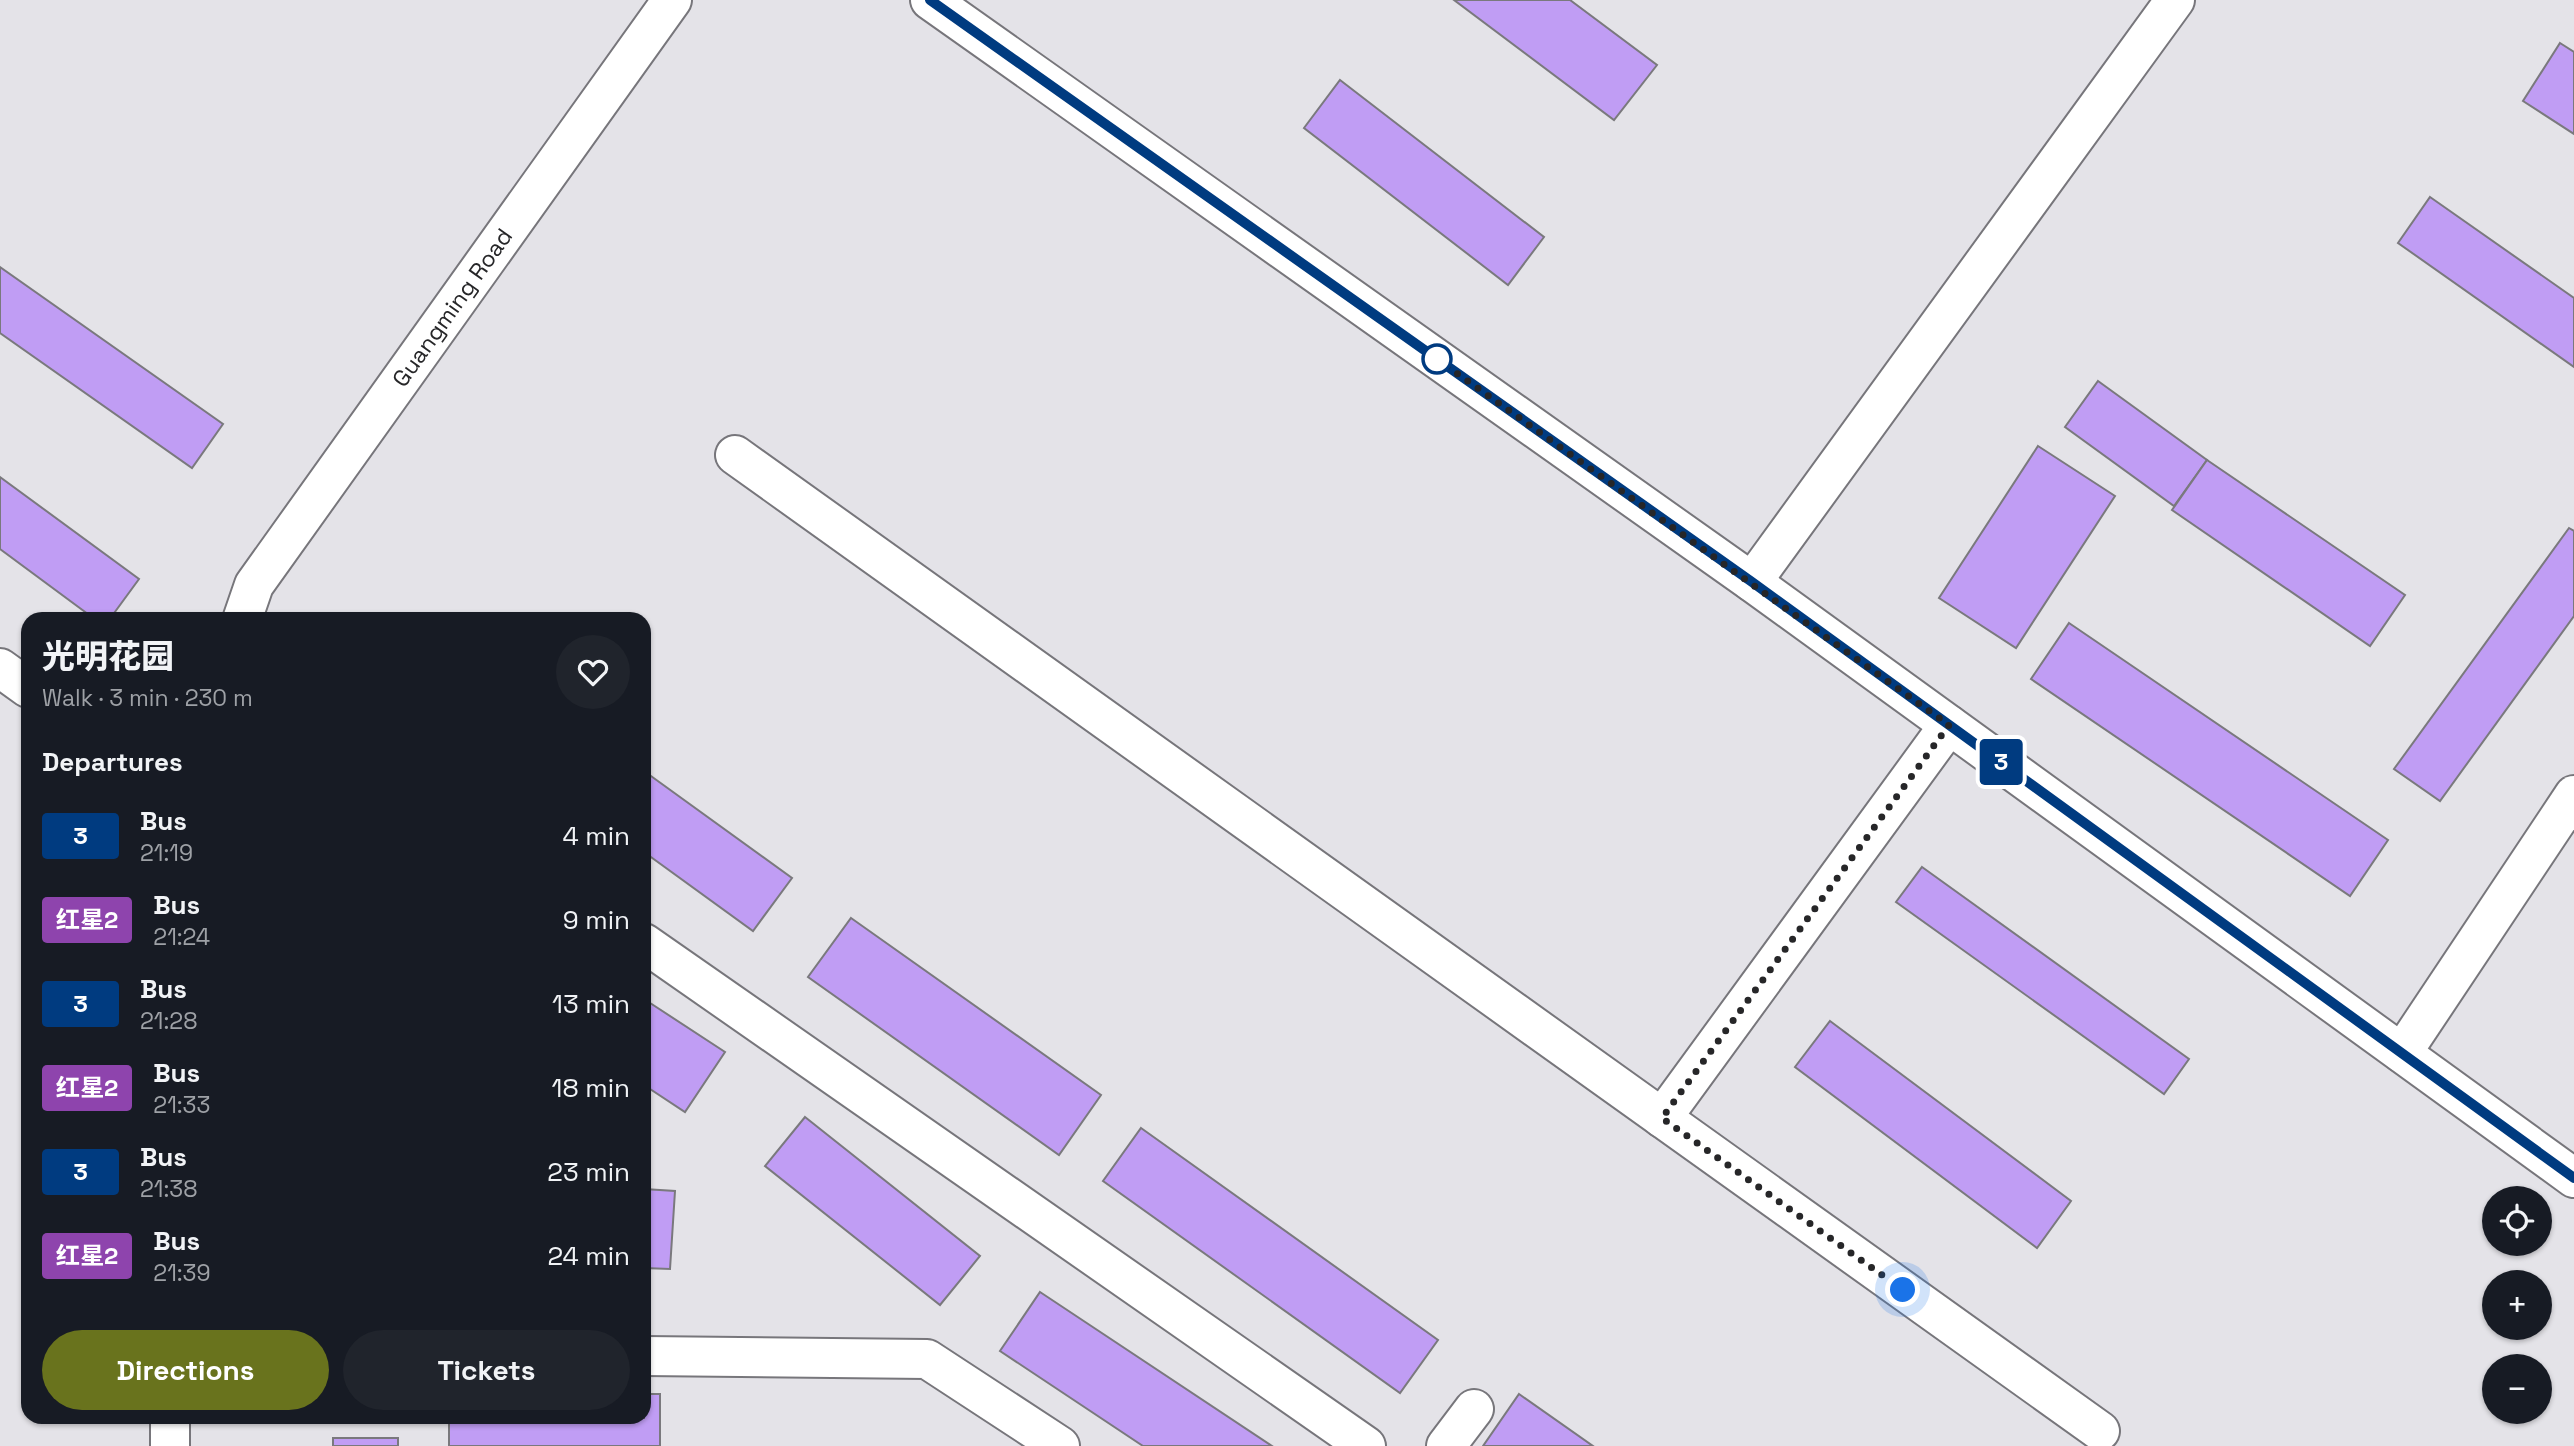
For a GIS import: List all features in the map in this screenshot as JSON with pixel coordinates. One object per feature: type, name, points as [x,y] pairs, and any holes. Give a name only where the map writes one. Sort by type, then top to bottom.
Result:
[{"type":"street","name":"Guangming Road","points":[[245,612],[254,585],[672,0]]},
{"type":"street","points":[[930,0],[1752,582],[2574,1178]]},
{"type":"street","points":[[1752,582],[2175,0]]},
{"type":"street","points":[[735,455],[2100,1431]]},
{"type":"street","points":[[0,668],[21,683]]},
{"type":"street","points":[[1662,1118],[1949,725]]},
{"type":"street","points":[[2402,1053],[2574,795]]},
{"type":"street","points":[[651,948],[1366,1446]]},
{"type":"street","points":[[651,1356],[927,1359],[1060,1446]]},
{"type":"street","points":[[1446,1446],[1474,1409]]},
{"type":"street","points":[[170,1424],[170,1446]]},
{"type":"building","points":[[1454,0],[1570,0],[1657,65],[1614,120]]},
{"type":"building","points":[[2560,43],[2574,52],[2574,134],[2523,101]]},
{"type":"building","points":[[1340,80],[1544,237],[1508,285],[1304,128]]},
{"type":"building","points":[[2430,197],[2574,298],[2574,367],[2398,243]]},
{"type":"building","points":[[0,267],[223,424],[192,468],[0,333]]},
{"type":"building","points":[[2098,381],[2207,460],[2174,506],[2065,427]]},
{"type":"building","points":[[2038,446],[2115,496],[2016,648],[1939,598]]},
{"type":"building","points":[[2207,460],[2405,595],[2370,646],[2172,510]]},
{"type":"building","points":[[0,477],[139,579],[115,612],[85,612],[0,549]]},
{"type":"building","points":[[2569,528],[2574,531],[2574,616],[2440,801],[2394,769]]},
{"type":"building","points":[[2069,623],[2388,840],[2350,896],[2031,679]]},
{"type":"building","points":[[651,776],[792,878],[753,931],[651,857]]},
{"type":"building","points":[[1922,867],[2189,1059],[2164,1094],[1896,902]]},
{"type":"building","points":[[851,918],[1101,1095],[1059,1155],[808,977]]},
{"type":"building","points":[[651,1004],[725,1052],[685,1112],[651,1090]]},
{"type":"building","points":[[1830,1021],[2071,1201],[2037,1248],[1795,1067]]},
{"type":"building","points":[[805,1117],[980,1256],[940,1305],[765,1166]]},
{"type":"building","points":[[1141,1128],[1438,1340],[1400,1393],[1103,1181]]},
{"type":"building","points":[[651,1189],[675,1191],[670,1269],[651,1268]]},
{"type":"building","points":[[1040,1292],[1272,1446],[1143,1446],[1000,1351]]},
{"type":"building","points":[[651,1394],[660,1394],[660,1446],[449,1446],[449,1424],[651,1424]]},
{"type":"building","points":[[1519,1394],[1593,1446],[1483,1446]]},
{"type":"building","points":[[333,1438],[398,1438],[398,1446],[333,1446]]},
{"type":"bus line","name":"3","points":[[930,0],[1752,582],[2574,1178]]},
{"type":"route","points":[[1437,359],[1949,725],[1662,1118],[1903,1290]]}]
